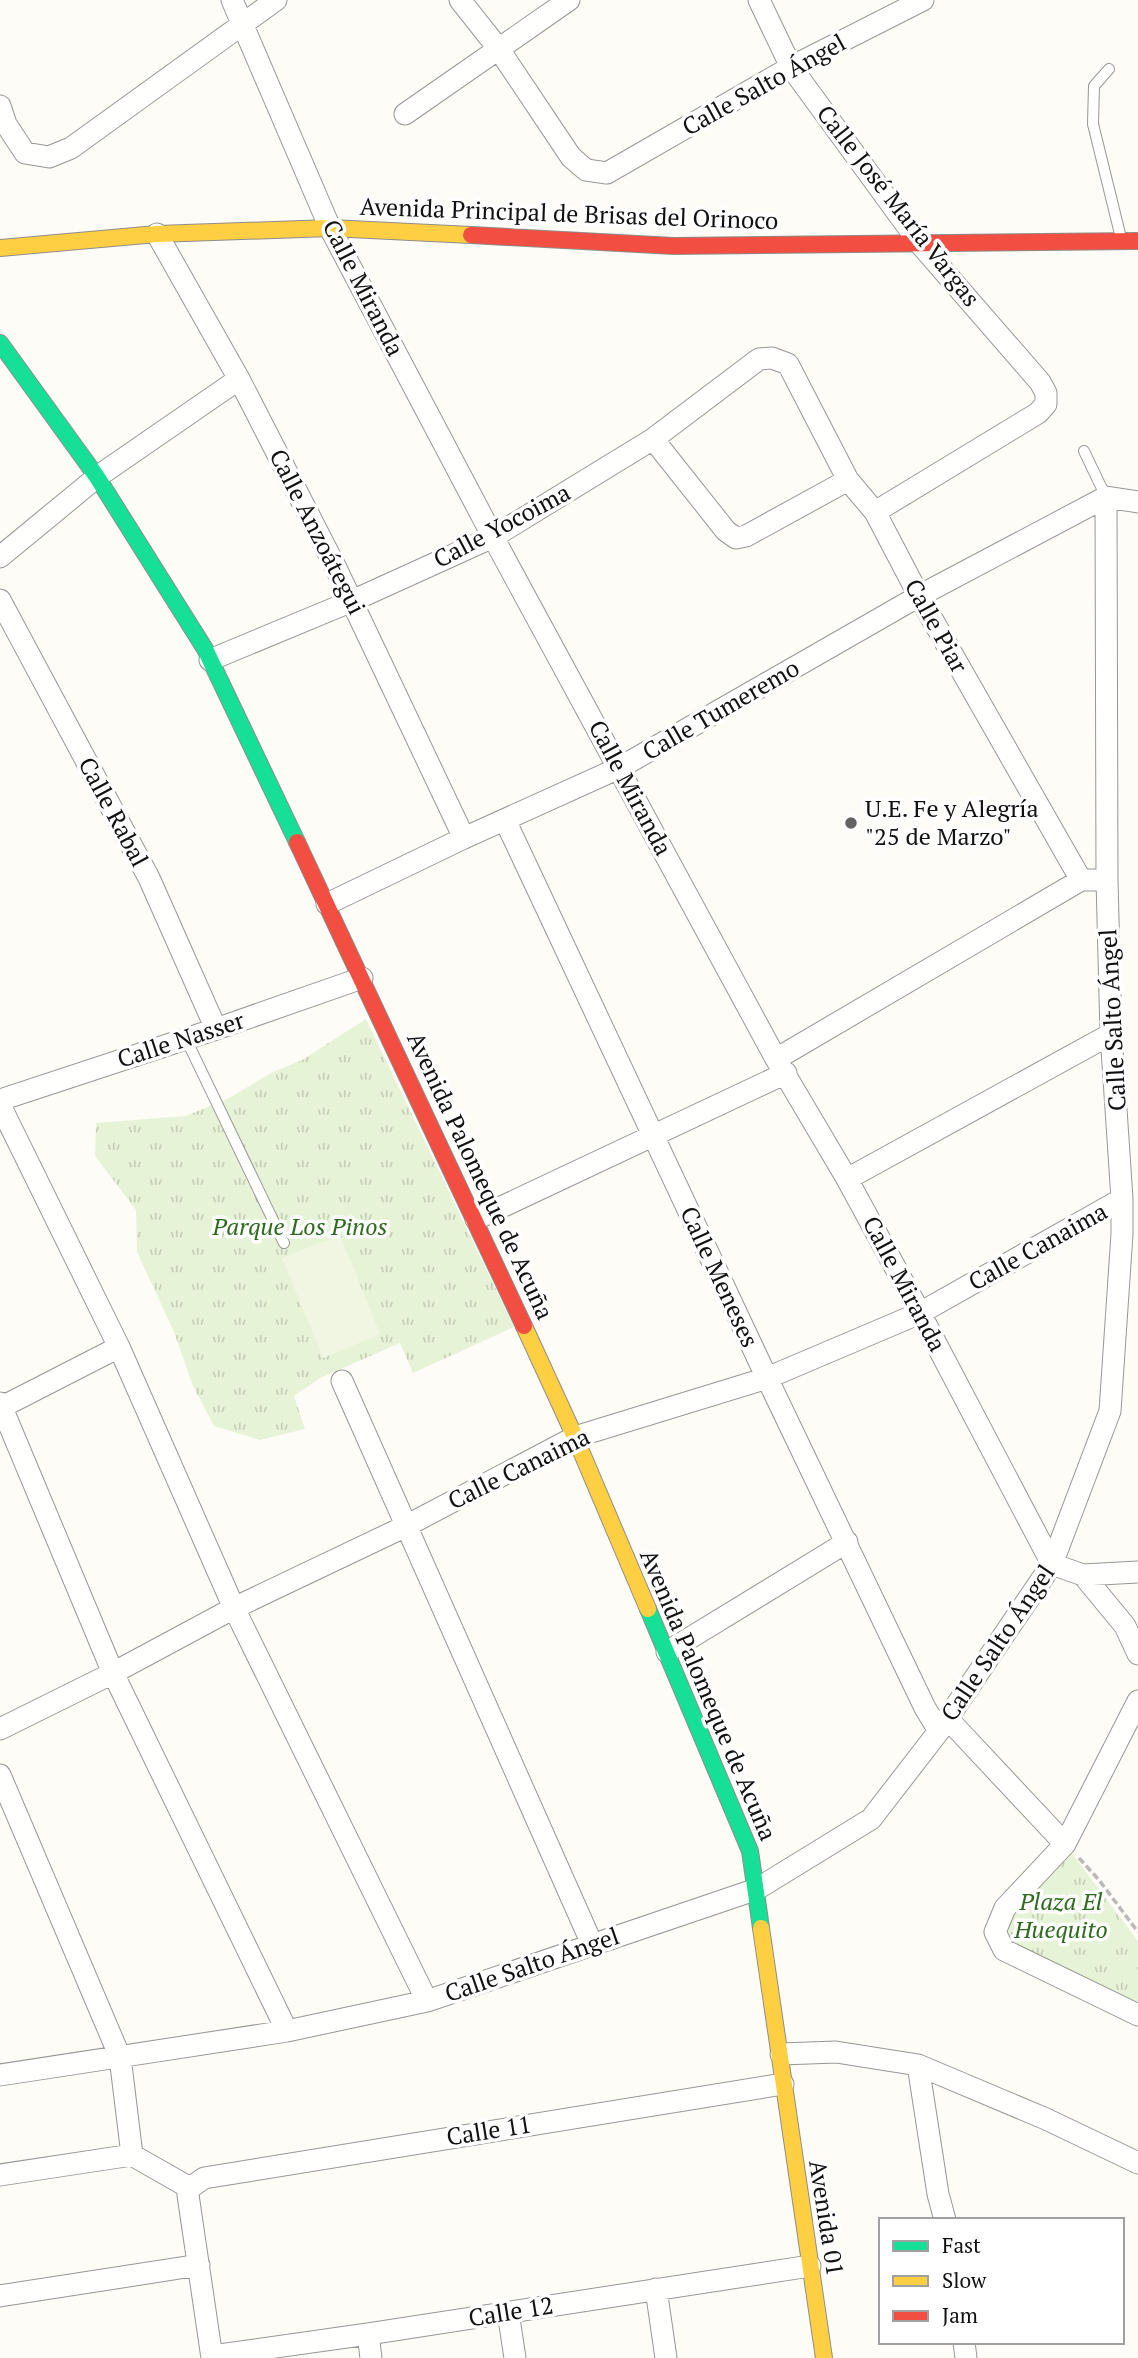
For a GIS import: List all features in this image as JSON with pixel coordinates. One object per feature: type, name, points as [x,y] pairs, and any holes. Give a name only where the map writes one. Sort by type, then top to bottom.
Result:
[{"type":"street","name":"Calle Miranda","points":[[232,0],[330,228],[493,537],[781,1066],[920,1313],[1052,1564]]},
{"type":"street","points":[[0,106],[6,124],[25,153],[49,157],[71,148],[276,0]]},
{"type":"street","points":[[460,0],[498,48]]},
{"type":"street","points":[[405,114],[569,0]]},
{"type":"street","name":"Calle José María Vargas","points":[[759,0],[791,67],[922,245],[1040,382],[1046,394],[1046,404],[1038,414],[875,512]]},
{"type":"street","name":"Calle Salto Ángel","points":[[498,48],[571,157],[586,170],[607,173],[791,67],[923,0]]},
{"type":"street","name":"Avenida Principal de Brisas del Orinoco","points":[[0,248],[157,234],[330,228],[674,246],[1130,241]]},
{"type":"street","name":"Calle Anzoátegui","points":[[157,234],[239,379],[352,601],[464,838]]},
{"type":"street","name":"Avenida Palomeque de Acuña","points":[[0,343],[97,477],[210,660],[476,1219],[575,1437],[750,1851],[781,2054],[783,2084]]},
{"type":"street","name":"Calle Yocoima","points":[[210,660],[352,601],[493,537],[653,439],[759,359],[772,358]]},
{"type":"street","name":"Calle Piar","points":[[772,358],[788,364],[849,480],[875,512],[919,596],[1081,880]]},
{"type":"street","points":[[0,557],[97,477],[239,379]]},
{"type":"street","points":[[653,439],[726,530],[736,538],[746,536],[849,480]]},
{"type":"street","points":[[1106,497],[1138,502]]},
{"type":"street","name":"Calle Salto Ángel","points":[[0,2075],[287,2031],[427,2001],[757,1889],[871,1819],[943,1724],[1052,1564],[1110,1411],[1122,1199],[1111,1034],[1107,880],[1106,497]]},
{"type":"street","name":"Calle Tumeremo","points":[[327,904],[619,768],[919,596],[1106,497]]},
{"type":"street","name":"Calle Rabal","points":[[0,600],[149,878],[216,1029]]},
{"type":"street","name":"Calle Meneses","points":[[505,820],[766,1378],[925,1708],[1065,1844]]},
{"type":"street","points":[[476,1219],[653,1137],[781,1066],[1081,880],[1107,880]]},
{"type":"street","name":"Calle Nasser","points":[[0,1102],[362,978]]},
{"type":"street","points":[[847,1179],[1111,1034]]},
{"type":"street","points":[[0,1102],[119,1347],[234,1608],[427,2001]]},
{"type":"street","name":"Calle Canaima","points":[[0,1729],[113,1673],[234,1608],[407,1525],[575,1437],[766,1378],[920,1313],[1122,1199]]},
{"type":"street","points":[[119,1347],[1,1406],[113,1673],[287,2031]]},
{"type":"street","points":[[342,1381],[592,1944]]},
{"type":"street","points":[[667,1651],[847,1542]]},
{"type":"street","points":[[1052,1564],[1083,1575],[1138,1572]]},
{"type":"street","points":[[1083,1575],[1125,1626],[1138,1654]]},
{"type":"street","points":[[1138,1701],[1065,1844],[1005,1908],[995,1932],[1004,1950],[1138,2015]]},
{"type":"street","points":[[0,1775],[120,2057],[132,2155]]},
{"type":"street","points":[[781,2054],[836,2052],[918,2065],[1046,2119],[1138,2163]]},
{"type":"street","points":[[918,2065],[938,2194],[944,2218]]},
{"type":"street","name":"Calle 11","points":[[193,2185],[204,2178],[783,2084]]},
{"type":"street","name":"Avenida 01","points":[[783,2084],[824,2358]]},
{"type":"street","points":[[0,2175],[132,2155],[193,2185],[188,2195],[212,2357]]},
{"type":"street","points":[[0,2296],[199,2265]]},
{"type":"street","name":"Calle 12","points":[[212,2357],[810,2266]]},
{"type":"street","points":[[656,2290],[666,2358]]},
{"type":"street","points":[[508,2312],[515,2358]]},
{"type":"street","points":[[368,2334],[372,2358]]},
{"type":"lane","points":[[1109,69],[1094,86],[1093,124],[1130,241]]},
{"type":"lane","points":[[1084,451],[1106,497]]},
{"type":"lane","points":[[186,1039],[284,1243]]},
{"type":"path","points":[[1065,1844],[1099,1880],[1138,1933]]},
{"type":"green space","name":"Parque Los Pinos","points":[[366,1019],[514,1327],[413,1373],[400,1343],[320,1378],[294,1396],[305,1429],[260,1440],[214,1426],[193,1386],[174,1332],[137,1252],[136,1210],[95,1156],[96,1123],[186,1116],[229,1098],[271,1073],[302,1060]]},
{"type":"green space","points":[[340,1235],[380,1334],[323,1358],[282,1258]]},
{"type":"green space","name":"Plaza El Huequito","points":[[1065,1844],[1138,1941],[1138,2010],[995,1932]]},
{"type":"traffic: fast","points":[[0,343],[97,477],[205,649],[297,842]]},
{"type":"traffic: fast","points":[[648,1609],[750,1851],[761,1928]]},
{"type":"traffic: slow","points":[[0,248],[157,234],[330,228],[471,235]]},
{"type":"traffic: slow","points":[[524,1326],[575,1437],[648,1609]]},
{"type":"traffic: slow","points":[[761,1928],[824,2358]]},
{"type":"traffic: jam","points":[[471,235],[674,246],[1138,241]]},
{"type":"traffic: jam","points":[[297,842],[524,1326]]},
{"type":"place","name":"U.E. Fe y Alegría \"25 de Marzo\"","points":[[851,823]]}]
